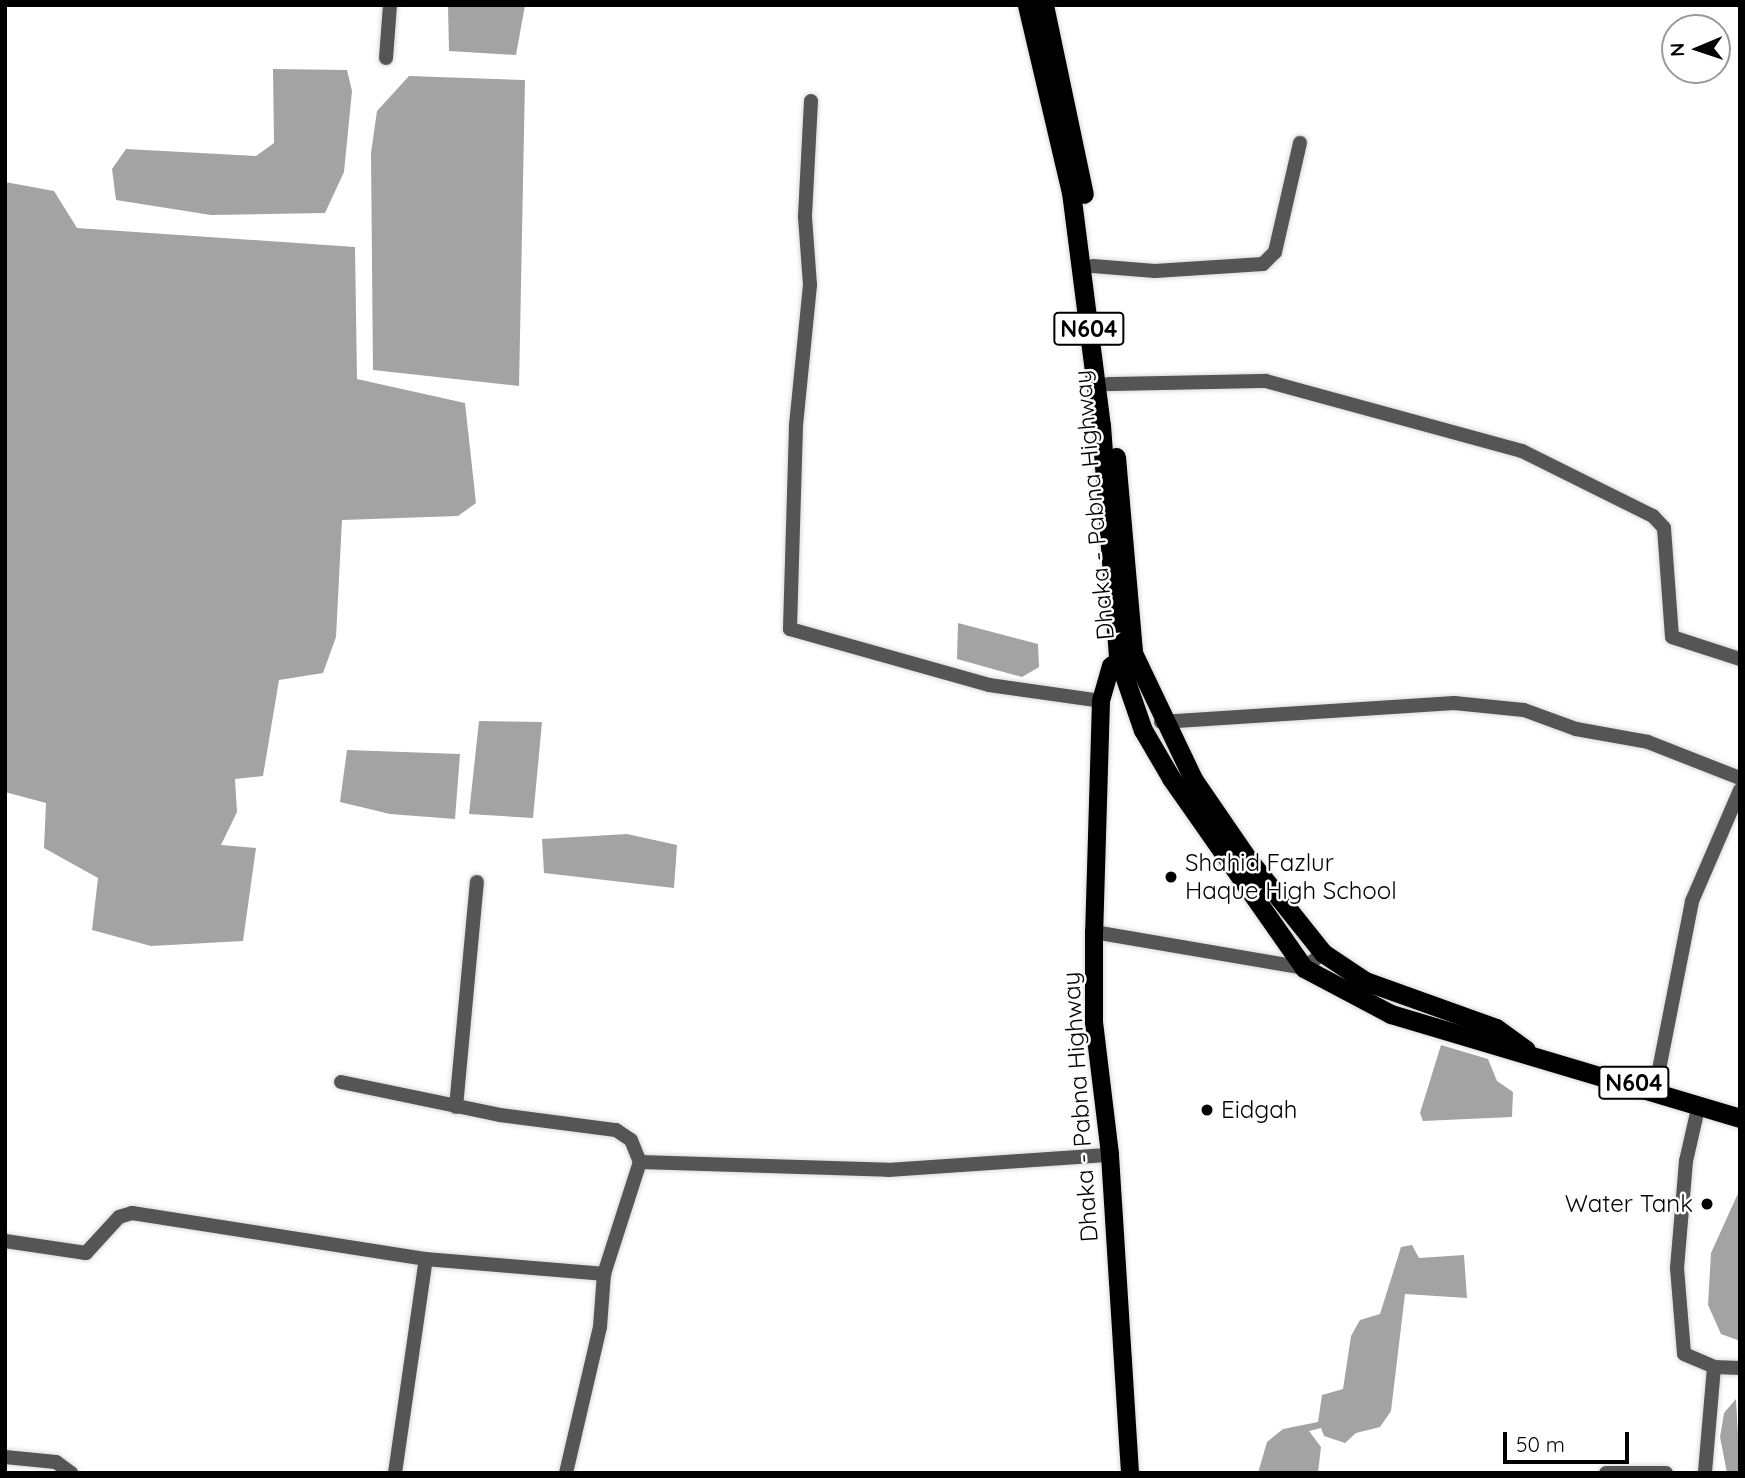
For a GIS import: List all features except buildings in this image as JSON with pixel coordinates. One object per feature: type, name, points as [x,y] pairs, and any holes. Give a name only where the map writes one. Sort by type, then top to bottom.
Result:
[{"type":"highway","name":"Dhaka - Pabna Highway","points":[[1027,5],[1071,192],[1101,425],[1125,655]]},
{"type":"highway","name":"Dhaka - Pabna Highway","points":[[1044,5],[1093,266],[1108,384],[1125,655]]},
{"type":"highway","name":"N604","points":[[1125,655],[1161,722],[1248,859],[1323,953],[1365,981],[1496,1028],[1527,1051]]},
{"type":"highway","name":"N604","points":[[1125,655],[1137,718],[1171,778],[1304,968],[1391,1014],[1492,1049],[1527,1051],[1740,1118]]},
{"type":"main road","name":"Dhaka - Pabna Highway","points":[[1125,655],[1101,701],[1094,1022],[1110,1155],[1130,1473]]},
{"type":"street","points":[[386,58],[390,5]]},
{"type":"street","points":[[811,101],[805,217],[810,285],[795,452],[790,629],[989,685],[1101,701]]},
{"type":"street","points":[[1093,266],[1155,271],[1263,264],[1275,253],[1300,143]]},
{"type":"street","points":[[1108,384],[1266,381],[1522,451],[1653,516],[1664,528],[1672,637],[1740,659]]},
{"type":"street","points":[[1161,722],[1454,703],[1524,710],[1576,729],[1648,742],[1740,778]]},
{"type":"street","points":[[1655,1090],[1692,901],[1740,790]]},
{"type":"street","points":[[456,1107],[477,882]]},
{"type":"street","points":[[1094,932],[1304,968],[1323,953]]},
{"type":"street","points":[[341,1082],[456,1107],[615,1129],[631,1140],[640,1162],[604,1274],[600,1327],[566,1473]]},
{"type":"street","points":[[1699,1104],[1686,1161],[1679,1335],[1684,1354],[1714,1367],[1740,1368]]},
{"type":"street","points":[[640,1162],[888,1170],[1110,1155]]},
{"type":"street","points":[[5,1241],[86,1253],[119,1217],[132,1213],[426,1259],[604,1274]]},
{"type":"street","points":[[395,1473],[426,1259]]},
{"type":"street","points":[[1705,1473],[1714,1367]]},
{"type":"street","points":[[5,1457],[56,1462],[71,1473]]},
{"type":"street","points":[[1606,1473],[1666,1473]]},
{"type":"shaded area","points":[[448,5],[525,5],[516,55],[449,51]]},
{"type":"shaded area","points":[[273,69],[347,70],[352,91],[344,172],[325,213],[211,215],[116,200],[112,169],[126,149],[256,156],[274,143]]},
{"type":"shaded area","points":[[409,76],[525,80],[519,386],[373,370],[371,153],[377,111]]},
{"type":"shaded area","points":[[5,182],[54,191],[77,228],[355,247],[357,379],[465,403],[476,503],[458,516],[342,520],[336,637],[323,673],[279,680],[263,776],[235,779],[237,812],[221,845],[256,848],[243,941],[151,946],[92,930],[98,878],[44,848],[46,803],[5,792]]},
{"type":"shaded area","points":[[958,623],[1038,644],[1039,667],[1022,677],[957,659]]},
{"type":"shaded area","points":[[479,721],[542,722],[533,818],[469,814]]},
{"type":"shaded area","points":[[347,750],[460,754],[455,819],[390,814],[340,802]]},
{"type":"shaded area","points":[[627,834],[677,845],[674,888],[544,873],[542,839]]},
{"type":"shaded area","points":[[1441,1045],[1488,1059],[1497,1081],[1513,1092],[1512,1117],[1423,1121],[1420,1113]]},
{"type":"shaded area","points":[[1740,1189],[1740,1341],[1721,1334],[1708,1305],[1711,1253]]},
{"type":"shaded area","points":[[1412,1245],[1419,1258],[1464,1255],[1467,1298],[1405,1294],[1391,1411],[1380,1427],[1356,1433],[1345,1443],[1324,1436],[1321,1428],[1309,1431],[1321,1447],[1318,1473],[1258,1473],[1267,1442],[1283,1429],[1318,1422],[1322,1395],[1343,1389],[1351,1336],[1360,1320],[1380,1314],[1401,1247]]},
{"type":"shaded area","points":[[1736,1399],[1740,1473],[1727,1473],[1720,1437],[1724,1413]]},
{"type":"place","name":"Shahid Fazlur Haque High School","points":[[1171,877]]},
{"type":"place","name":"Eidgah","points":[[1207,1110]]},
{"type":"place","name":"Water Tank","points":[[1707,1204]]}]
